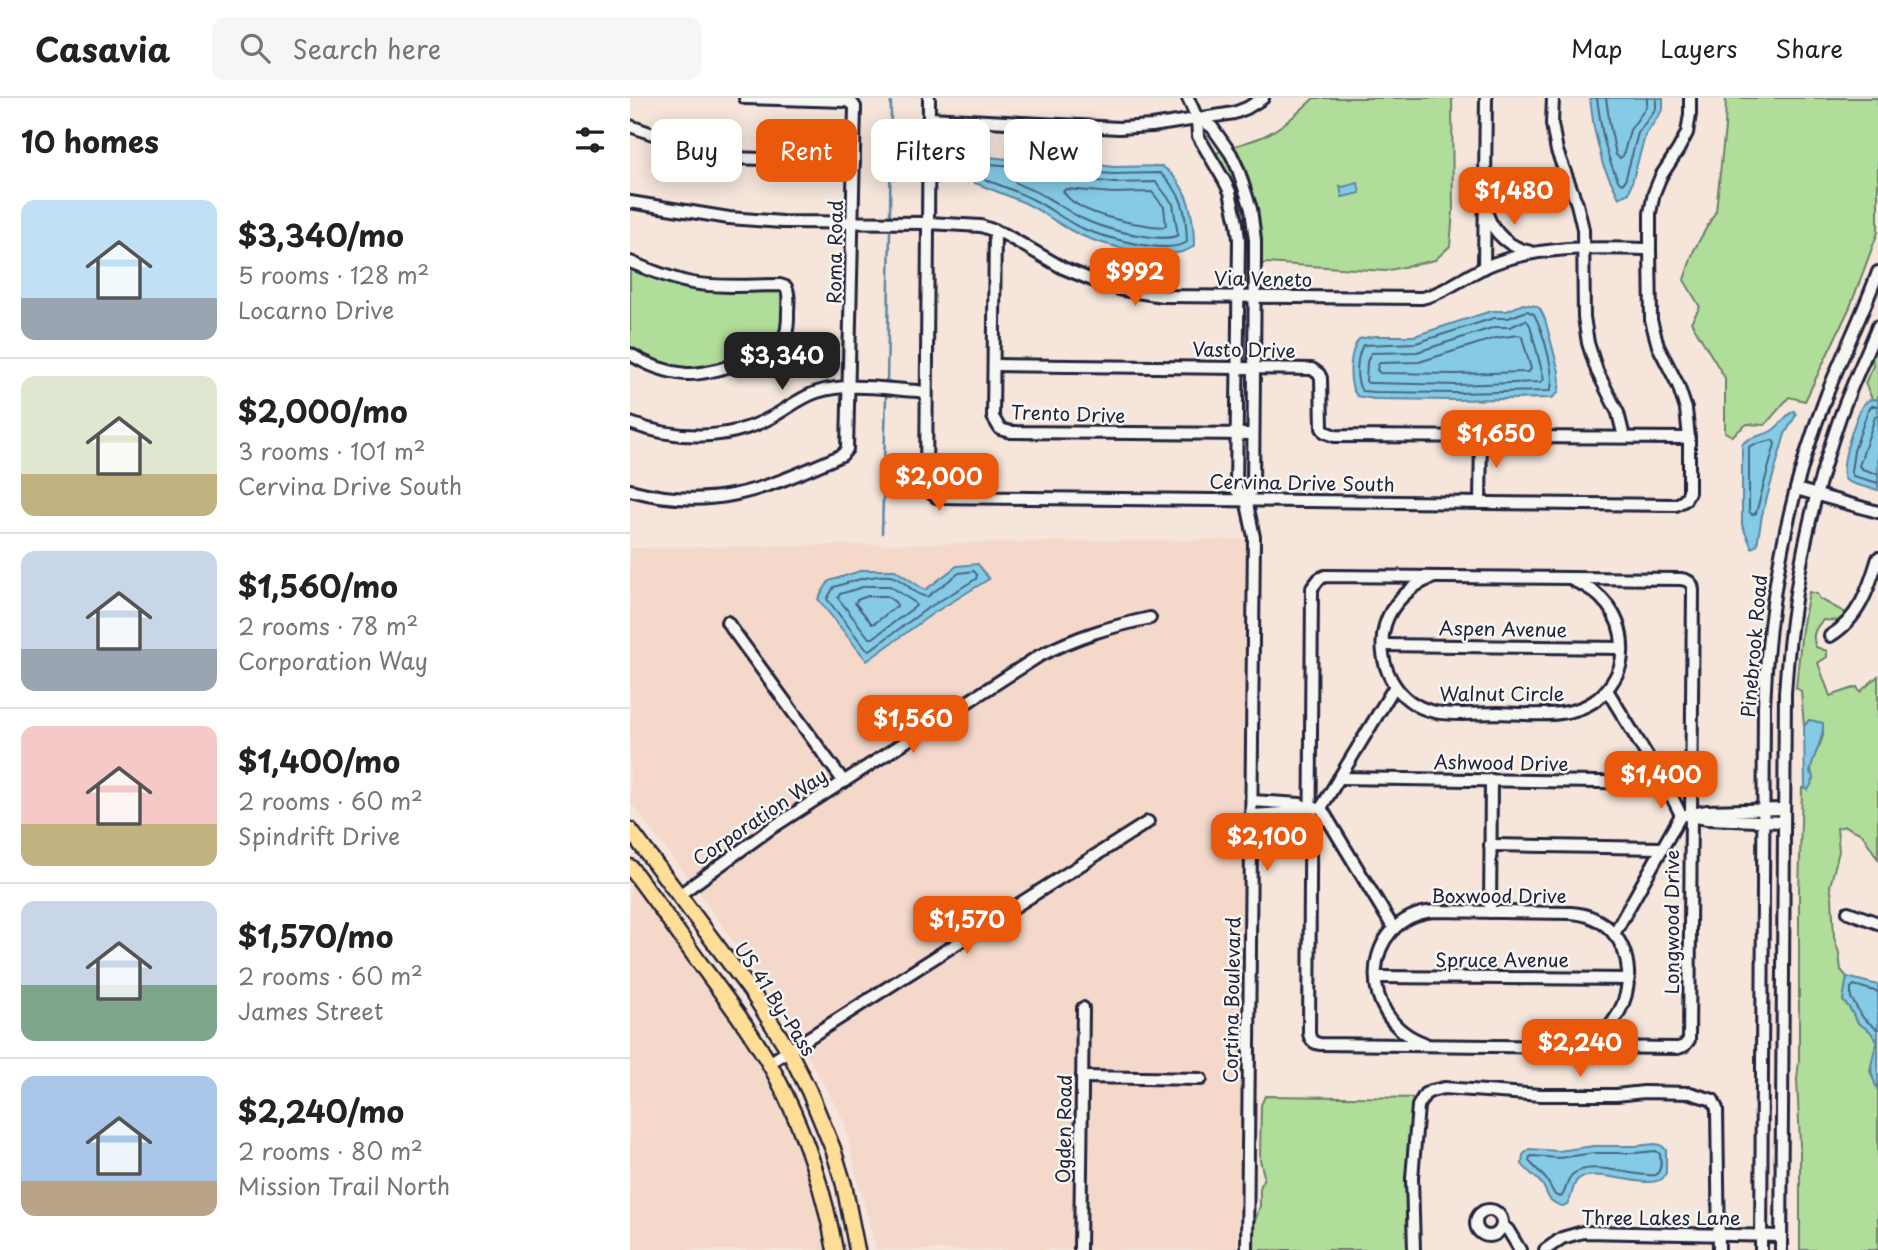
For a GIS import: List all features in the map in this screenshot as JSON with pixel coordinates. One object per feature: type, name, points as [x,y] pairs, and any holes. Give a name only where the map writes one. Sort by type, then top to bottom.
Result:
[{"type":"main road","name":"US 41 By-Pass","points":[[630,830],[753,994],[789,1051],[833,1149],[857,1250]]},
{"type":"main road","name":"US 41 By-Pass","points":[[630,867],[733,1008],[784,1091],[806,1144],[823,1196],[835,1250]]},
{"type":"main road","points":[[645,887],[679,895]]},
{"type":"main road","points":[[828,1220],[845,1250]]},
{"type":"street","name":"Roma Road","points":[[745,98],[850,102],[856,110],[856,119]]},
{"type":"street","name":"Cervina Drive South","points":[[929,98],[926,485],[936,496],[1676,505],[1681,504],[1689,492],[1689,438],[1682,396],[1658,346],[1651,320],[1650,213],[1661,176],[1687,133],[1690,98]]},
{"type":"street","name":"Cortina Boulevard","points":[[1188,98],[1196,118],[1198,136],[1224,180],[1234,207],[1239,239],[1236,490],[1246,499],[1254,545],[1247,1250]]},
{"type":"street","points":[[929,118],[1119,128],[1152,126],[1234,113],[1263,98]]},
{"type":"street","points":[[1483,268],[1486,98]]},
{"type":"street","points":[[1553,98],[1552,124],[1555,145],[1577,204],[1583,229],[1584,317],[1588,343],[1597,371],[1618,413],[1624,437]]},
{"type":"street","name":"Cortina Boulevard","points":[[1196,118],[1212,127],[1231,154],[1251,209],[1255,240],[1252,488],[1246,499]]},
{"type":"street","points":[[630,126],[701,151],[731,158],[756,159]]},
{"type":"street","name":"Roma Road","points":[[630,490],[683,499],[724,497],[761,489],[842,455],[847,449],[854,182]]},
{"type":"street","name":"Via Veneto","points":[[630,202],[729,218],[782,222],[969,225],[995,230],[1076,275],[1109,286],[1163,296],[1422,298],[1438,293],[1483,268],[1541,251],[1650,248]]},
{"type":"street","points":[[1486,205],[1491,224],[1505,240],[1519,249],[1541,251]]},
{"type":"street","name":"Trento Drive","points":[[995,230],[993,417],[1000,429],[1007,432],[1252,435]]},
{"type":"street","points":[[630,261],[669,277],[696,284],[780,285],[788,291],[785,336],[776,346],[755,357],[717,370],[692,374],[660,369],[630,354]]},
{"type":"street","name":"Pinebrook Road","points":[[1761,1250],[1764,706],[1769,634],[1778,570],[1814,431],[1878,272]]},
{"type":"street","name":"Pinebrook Road","points":[[1781,1250],[1783,809],[1785,693],[1790,631],[1802,550],[1816,494],[1840,418],[1878,326]]},
{"type":"street","name":"Vasto Drive","points":[[994,365],[1312,369],[1320,374],[1320,422],[1329,435],[1689,438]]},
{"type":"street","points":[[630,423],[670,434],[722,434],[760,424],[809,395],[827,390],[850,387],[926,393]]},
{"type":"street","points":[[1480,503],[1481,436]]},
{"type":"street","points":[[1797,489],[1878,512]]},
{"type":"street","points":[[1830,636],[1847,624],[1856,612],[1871,581],[1878,558]]},
{"type":"street","name":"Longwood Drive","points":[[1325,576],[1566,579],[1681,579],[1692,585],[1686,815],[1688,1042],[1678,1048],[1316,1044],[1311,1039],[1309,1020],[1314,583],[1325,576]]},
{"type":"street","points":[[1252,815],[1300,812],[1313,808],[1339,778],[1395,686],[1384,662],[1383,645],[1387,619],[1399,601],[1420,583],[1438,576]]},
{"type":"street","points":[[1566,579],[1591,589],[1608,605],[1618,624],[1622,661],[1619,672],[1607,690],[1663,783],[1686,815],[1707,819],[1763,815],[1783,809]]},
{"type":"street","name":"Corporation Way","points":[[679,895],[770,830],[1040,656],[1080,636],[1150,618]]},
{"type":"street","points":[[727,622],[844,782]]},
{"type":"street","name":"Aspen Avenue","points":[[1383,645],[1622,648]]},
{"type":"street","name":"Walnut Circle","points":[[1395,686],[1416,705],[1445,713],[1565,713],[1586,707],[1607,690]]},
{"type":"street","name":"Ashwood Drive","points":[[1339,778],[1663,783]]},
{"type":"street","points":[[1490,912],[1491,780]]},
{"type":"street","points":[[1252,801],[1300,804],[1313,808],[1394,929],[1379,953],[1376,977],[1378,998],[1390,1020],[1401,1031],[1414,1039],[1437,1045]]},
{"type":"street","points":[[1573,1047],[1591,1041],[1617,1016],[1625,1002],[1628,967],[1625,954],[1614,934],[1662,848],[1686,815]]},
{"type":"street","points":[[1763,815],[1783,822]]},
{"type":"street","points":[[769,1063],[1148,822]]},
{"type":"street","points":[[1490,845],[1662,848]]},
{"type":"street","name":"Boxwood Drive","points":[[1394,929],[1413,916],[1428,912],[1580,914],[1600,921],[1614,934]]},
{"type":"street","points":[[1848,912],[1878,923]]},
{"type":"street","name":"Spruce Avenue","points":[[1376,977],[1629,979]]},
{"type":"street","name":"Ogden Road","points":[[1080,1250],[1083,1008]]},
{"type":"street","points":[[1082,1077],[1201,1079]]},
{"type":"street","points":[[1414,1250],[1412,1178],[1418,1105],[1425,1094],[1444,1088],[1541,1095],[1690,1093],[1713,1100],[1717,1109],[1719,1250]]},
{"type":"street","points":[[1502,1226],[1508,1230],[1520,1250]]},
{"type":"street","name":"Three Lakes Lane","points":[[1545,1250],[1562,1238],[1583,1232],[1781,1236]]},
{"type":"shaded area","points":[[1261,539],[1249,806],[1237,1250],[876,1250],[845,1123],[788,1020],[698,891],[630,802],[630,548]],"holes":[[[978,564],[932,614],[867,661],[914,583],[925,590],[957,566]]]},
{"type":"shaded area","points":[[630,880],[699,974],[762,1070],[807,1160],[827,1250],[630,1250]]},
{"type":"green space","points":[[1314,98],[1452,98],[1453,212],[1450,246],[1435,260],[1385,271],[1266,263],[1238,271],[1243,244],[1211,156],[1271,132]]},
{"type":"green space","points":[[1726,98],[1878,98],[1878,232],[1850,307],[1805,401],[1789,397],[1765,425],[1747,424],[1732,436],[1725,432],[1725,378],[1691,322],[1700,307],[1684,280],[1694,250],[1716,211]]},
{"type":"green space","points":[[630,265],[670,280],[781,289],[784,293],[783,328],[777,341],[759,351],[717,366],[692,370],[657,364],[630,349]]},
{"type":"green space","points":[[1878,341],[1878,400],[1872,399],[1865,383],[1873,366],[1872,355]]},
{"type":"green space","points":[[1809,592],[1817,594],[1820,599],[1846,613],[1841,621],[1823,620],[1814,636],[1816,647],[1827,651],[1827,657],[1818,663],[1830,696],[1857,687],[1860,692],[1878,676],[1878,859],[1862,834],[1845,826],[1837,828],[1839,851],[1830,886],[1834,937],[1841,970],[1847,977],[1843,1001],[1858,1023],[1870,1031],[1877,1041],[1870,1071],[1878,1090],[1878,1250],[1800,1250],[1797,1079],[1802,788],[1808,789],[1814,779],[1812,762],[1823,735],[1823,723],[1809,720],[1804,726],[1801,691],[1796,688]]},
{"type":"green space","points":[[1265,1096],[1423,1098],[1411,1250],[1254,1250],[1254,1224],[1260,1206],[1260,1189],[1264,1176],[1260,1160],[1261,1105]]},
{"type":"water","points":[[1590,98],[1663,98],[1663,109],[1645,136],[1629,193],[1619,198],[1603,165]]},
{"type":"water","points":[[990,157],[1004,159],[1004,182],[1102,182],[1102,166],[1162,166],[1178,182],[1188,202],[1194,246],[1170,254],[1118,247],[1087,238],[1029,205],[975,183],[990,182]]},
{"type":"water","points":[[1358,183],[1360,193],[1342,197],[1340,186]]},
{"type":"water","points":[[1523,304],[1536,306],[1545,319],[1560,383],[1558,393],[1552,398],[1374,399],[1357,396],[1354,391],[1350,368],[1359,339],[1375,336],[1414,336],[1491,311],[1507,311]]},
{"type":"water","points":[[1872,399],[1878,400],[1878,490],[1849,482],[1844,475],[1848,443],[1856,420],[1863,405]]},
{"type":"water","points":[[1794,411],[1796,415],[1785,434],[1762,515],[1757,545],[1752,548],[1742,525],[1742,444],[1773,430]]},
{"type":"water","points":[[978,564],[989,579],[932,614],[867,661],[818,599],[829,581],[863,570],[895,570],[925,590],[957,566]]},
{"type":"water","points":[[1809,720],[1823,723],[1822,735],[1810,772],[1814,779],[1808,790],[1805,788],[1804,726]]},
{"type":"water","points":[[1847,977],[1878,985],[1878,1090],[1872,1071],[1877,1041],[1870,1031],[1858,1023],[1843,1001]]},
{"type":"water","points":[[1655,1144],[1666,1150],[1666,1173],[1662,1179],[1646,1182],[1591,1175],[1582,1177],[1575,1183],[1569,1202],[1562,1206],[1550,1199],[1543,1185],[1522,1164],[1523,1155],[1529,1149],[1559,1151],[1593,1146]]},
{"type":"waterway","points":[[890,217],[891,98]]},
{"type":"waterway","points":[[887,382],[890,232]]},
{"type":"waterway","points":[[882,533],[886,397]]}]
